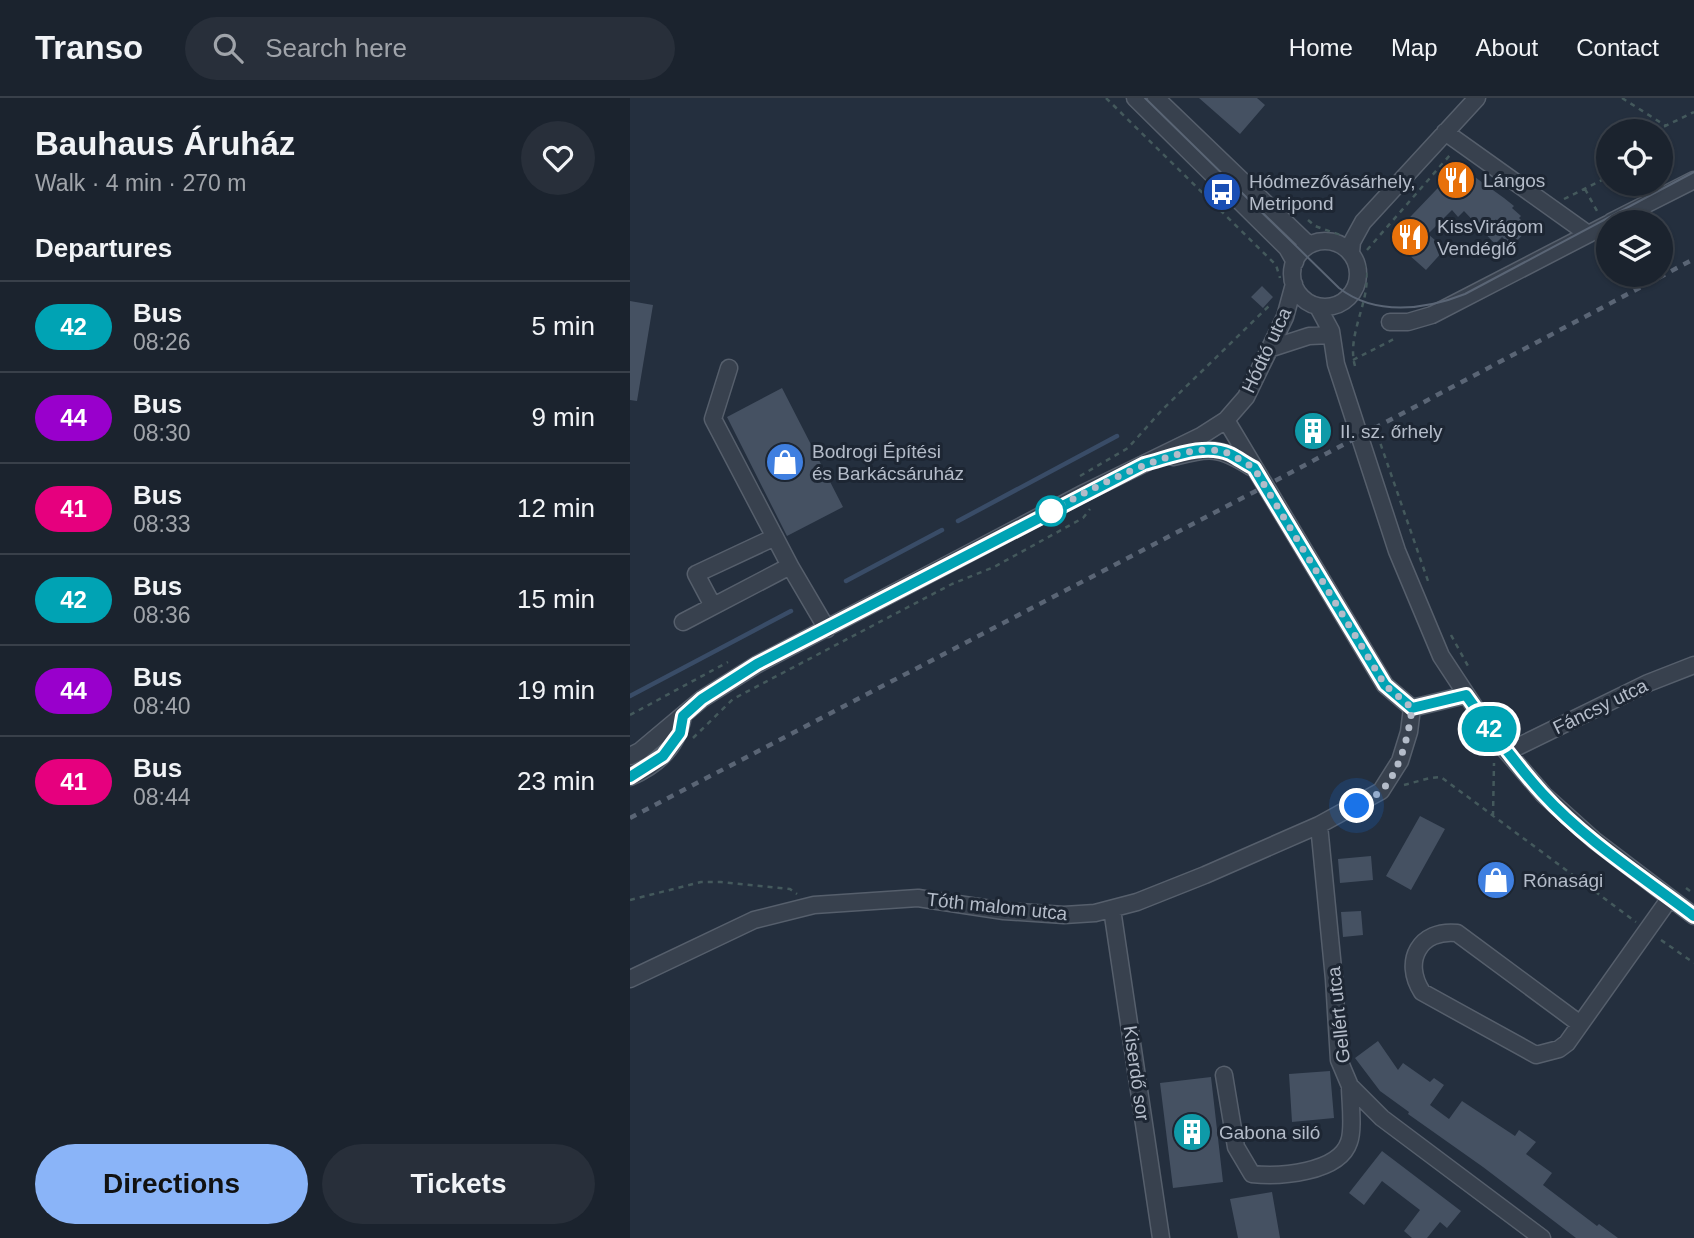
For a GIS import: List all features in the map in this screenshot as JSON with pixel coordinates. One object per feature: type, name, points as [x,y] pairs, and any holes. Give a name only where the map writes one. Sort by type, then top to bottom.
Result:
[{"type":"street","points":[[1135,98],[1287,248],[1295,262]]},
{"type":"street","points":[[1156,98],[1309,246]]},
{"type":"street","points":[[1318,307],[1340,304],[1350,297],[1358,278],[1352,242],[1363,222],[1477,98]]},
{"type":"street","points":[[1445,132],[1551,205],[1588,234]]},
{"type":"street","points":[[1635,210],[1694,180]]},
{"type":"street","points":[[1363,222],[1329,242],[1309,246],[1301,252],[1287,281],[1299,295],[1318,307],[1331,333],[1336,364],[1397,551],[1441,656],[1495,738],[1544,795],[1594,840],[1694,916]]},
{"type":"street","points":[[1390,322],[1408,322],[1432,315],[1596,230]]},
{"type":"street","points":[[1329,242],[1355,255]]},
{"type":"street","name":"Hódtó utca","points":[[630,756],[640,751],[702,699],[757,664],[1084,493],[1201,436],[1226,420],[1246,397],[1285,317],[1287,281]]},
{"type":"street","points":[[1331,333],[1340,304]]},
{"type":"street","points":[[1269,349],[1309,336],[1331,333]]},
{"type":"street","points":[[729,368],[713,419],[790,566],[827,629]]},
{"type":"street","points":[[1226,420],[1385,685],[1412,708],[1466,695]]},
{"type":"street","points":[[1144,464],[1209,450],[1229,453],[1254,468]]},
{"type":"street","points":[[713,606],[696,574],[775,537]]},
{"type":"street","points":[[683,622],[790,566]]},
{"type":"street","name":"Fáncsy utca","points":[[1507,752],[1648,683],[1694,665]]},
{"type":"street","name":"Tóth malom utca","points":[[632,972],[754,920],[814,905],[918,898],[1004,911],[1064,915],[1112,909],[1205,875],[1319,825],[1381,791],[1400,761],[1409,732],[1412,708]]},
{"type":"street","name":"Hódtó utca","points":[[630,777],[663,756],[680,733],[683,716]]},
{"type":"street","name":"Gellért utca","points":[[1319,825],[1339,1060],[1350,1086],[1382,1118],[1542,1238]]},
{"type":"street","points":[[1580,1024],[1457,933],[1434,934],[1424,941],[1413,958],[1413,972],[1422,992],[1536,1055],[1567,1044],[1670,898]]},
{"type":"street","name":"Kiserdő sor","points":[[1112,909],[1161,1238]]},
{"type":"street","points":[[1224,1075],[1236,1147],[1252,1174],[1276,1177],[1340,1159],[1350,1141],[1350,1086]]},
{"type":"path","points":[[1106,98],[1276,265],[1287,281]]},
{"type":"path","points":[[1622,98],[1655,119]]},
{"type":"path","points":[[1673,123],[1694,113]]},
{"type":"path","points":[[1355,255],[1461,142]]},
{"type":"path","points":[[1551,205],[1596,183]]},
{"type":"path","points":[[693,739],[733,699],[952,584],[994,568],[1083,518],[1090,512],[1090,507],[1076,478],[1128,448],[1162,410],[1275,300]]},
{"type":"path","points":[[1356,371],[1353,337],[1358,317]]},
{"type":"path","points":[[1371,416],[1432,592]]},
{"type":"path","points":[[1447,629],[1472,672]]},
{"type":"path","points":[[1493,816],[1495,738]]},
{"type":"path","points":[[1381,791],[1441,777],[1694,963]]},
{"type":"path","points":[[630,900],[701,883],[721,882],[789,889],[814,905]]},
{"type":"path","points":[[1683,886],[1694,894]]},
{"type":"building","points":[[1199,98],[1257,98],[1265,105],[1240,134]]},
{"type":"building","points":[[1458,167],[1514,206],[1512,208],[1529,228],[1512,246],[1502,237],[1495,244],[1464,211],[1458,217],[1452,210],[1428,234],[1445,249],[1426,270],[1390,238]]},
{"type":"building","points":[[1262,286],[1273,297],[1263,308],[1251,297]]},
{"type":"building","points":[[630,301],[653,305],[637,401],[630,400]]},
{"type":"building","name":"Bodrogi Építési és Barkácsáruház","points":[[782,388],[843,507],[787,536],[727,417]]},
{"type":"building","points":[[1420,816],[1445,829],[1411,890],[1386,876]]},
{"type":"building","points":[[1371,856],[1373,880],[1340,883],[1338,859]]},
{"type":"building","points":[[1361,911],[1363,935],[1343,937],[1341,912]]},
{"type":"building","points":[[1378,1041],[1398,1070],[1403,1063],[1430,1082],[1434,1078],[1444,1085],[1430,1105],[1449,1119],[1462,1101],[1515,1136],[1519,1130],[1536,1142],[1526,1154],[1552,1173],[1543,1185],[1597,1226],[1599,1224],[1618,1238],[1576,1238],[1408,1114],[1409,1112],[1380,1091],[1355,1058]]},
{"type":"building","points":[[1330,1071],[1334,1118],[1292,1122],[1289,1074]]},
{"type":"building","name":"Gabona siló","points":[[1211,1077],[1223,1182],[1173,1188],[1160,1083]]},
{"type":"building","points":[[1382,1151],[1461,1211],[1447,1228],[1440,1222],[1427,1238],[1412,1238],[1404,1231],[1420,1210],[1382,1181],[1364,1205],[1349,1193]]},
{"type":"building","points":[[1272,1192],[1280,1238],[1238,1238],[1230,1199]]},
{"type":"waterway","points":[[958,521],[1117,436]]},
{"type":"waterway","points":[[846,581],[942,530]]},
{"type":"waterway","points":[[630,696],[791,611]]},
{"type":"tram line","points":[[1145,98],[1339,288],[1353,297],[1384,306],[1417,307],[1465,294],[1694,172]]},
{"type":"railway","points":[[630,818],[1694,259]]},
{"type":"bus line","name":"42","points":[[630,777],[663,756],[680,733],[683,716],[702,699],[757,664],[1144,464],[1201,450],[1218,450],[1229,453],[1254,468],[1385,685],[1412,708],[1466,695],[1495,738],[1544,795],[1594,840],[1694,916]]},
{"type":"place","name":"Lángos","points":[[1456,180]]},
{"type":"place","name":"Hódmezővásárhely, Metripond","points":[[1222,192]]},
{"type":"place","name":"KissVirágom Vendéglő","points":[[1410,237]]},
{"type":"place","name":"II. sz. őrhely","points":[[1313,431]]},
{"type":"place","name":"Bodrogi Építési és Barkácsáruház","points":[[785,462]]},
{"type":"place","name":"Rónasági","points":[[1496,880]]},
{"type":"place","name":"Gabona siló","points":[[1192,1132]]},
{"type":"route","points":[[1051,511],[1144,464],[1201,450],[1229,453],[1254,468],[1385,685],[1412,708],[1409,732],[1400,761],[1381,791],[1357,806]]}]
